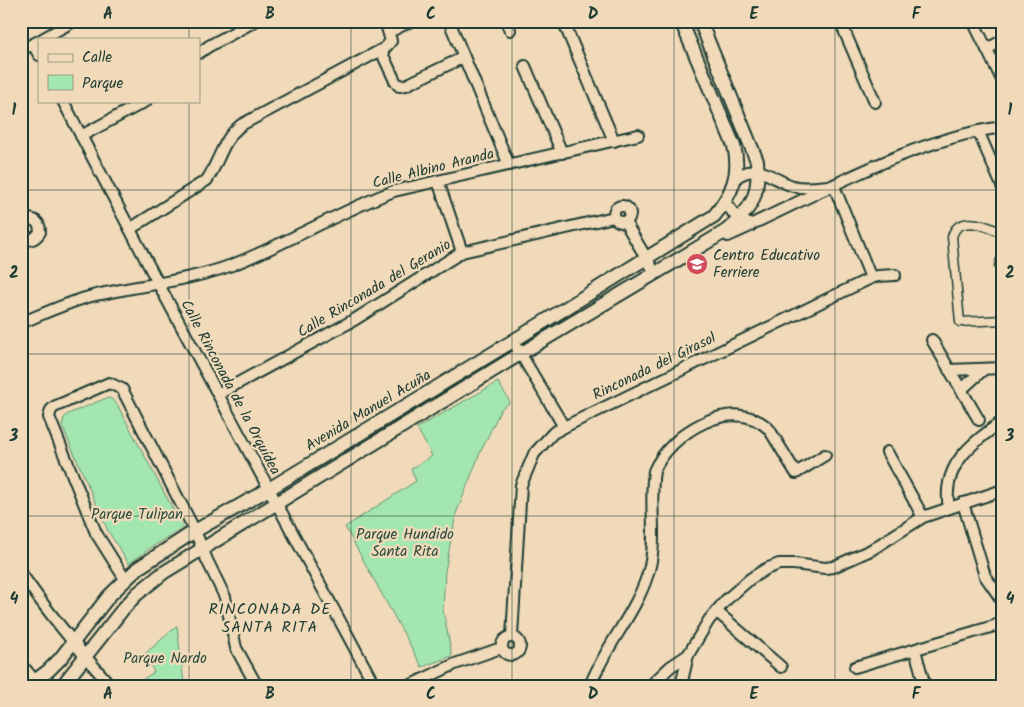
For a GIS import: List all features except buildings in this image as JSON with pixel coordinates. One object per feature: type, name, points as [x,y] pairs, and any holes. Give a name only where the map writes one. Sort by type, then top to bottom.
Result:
[{"type":"street","points":[[43,38],[74,21]]},
{"type":"street","points":[[200,52],[255,21]]},
{"type":"street","points":[[130,229],[207,180],[215,167],[225,142],[231,133],[241,125],[389,45],[390,37],[385,21]]},
{"type":"street","points":[[390,37],[411,21]]},
{"type":"street","points":[[449,21],[509,165]]},
{"type":"street","points":[[563,21],[614,141]]},
{"type":"street","name":"Avenida Manuel Acuña","points":[[32,684],[48,671],[73,643],[109,596],[145,563],[195,531],[269,489],[513,341],[714,216],[731,192],[738,160],[734,146],[680,21]]},
{"type":"street","points":[[700,21],[754,149],[758,171]]},
{"type":"street","points":[[840,21],[875,102]]},
{"type":"street","points":[[973,21],[1002,80]]},
{"type":"street","points":[[987,49],[1003,40]]},
{"type":"street","points":[[21,50],[38,41]]},
{"type":"street","points":[[381,50],[395,81],[400,86],[406,85],[464,57]]},
{"type":"street","points":[[525,66],[562,153]]},
{"type":"street","name":"Calle Rinconada de la Orquídea","points":[[64,102],[158,283],[375,686]]},
{"type":"street","points":[[81,136],[144,102]]},
{"type":"street","points":[[725,202],[744,222],[834,186],[886,161],[978,131],[1003,127]]},
{"type":"street","points":[[978,131],[1003,188]]},
{"type":"street","name":"Calle Albino Aranda","points":[[21,323],[94,296],[194,276],[231,265],[364,202],[394,191],[638,135]]},
{"type":"street","points":[[735,178],[743,172],[758,171],[766,172],[795,186],[834,186]]},
{"type":"street","name":"Avenida Manuel Acuña","points":[[62,686],[123,609],[137,594],[163,573],[655,272],[744,222],[754,196],[758,181],[758,171]]},
{"type":"street","points":[[438,181],[462,252]]},
{"type":"street","points":[[834,186],[871,278],[895,276]]},
{"type":"street","points":[[623,205],[627,207],[630,215],[625,222],[618,222],[614,217],[615,208],[623,205]]},
{"type":"street","name":"Calle Rinconada del Geranio","points":[[218,394],[354,320],[462,252],[614,217]]},
{"type":"street","points":[[21,235],[28,240],[33,239],[40,232],[38,223],[29,219],[22,220]]},
{"type":"street","points":[[625,222],[655,272]]},
{"type":"street","points":[[1003,234],[972,222],[954,229],[952,236],[960,322],[1003,320]]},
{"type":"street","points":[[1003,254],[999,266],[1003,272]]},
{"type":"street","name":"Rinconada del Girasol","points":[[512,636],[521,485],[534,454],[553,433],[871,278]]},
{"type":"street","points":[[932,340],[979,420]]},
{"type":"street","points":[[513,341],[564,426]]},
{"type":"street","points":[[949,370],[1003,368]]},
{"type":"street","points":[[961,390],[984,369]]},
{"type":"street","points":[[126,579],[102,544],[90,520],[50,419],[50,412],[54,407],[109,383],[122,389],[195,531],[225,597],[236,648],[256,686]]},
{"type":"street","points":[[590,686],[596,670],[626,620],[650,567],[653,548],[654,471],[657,462],[678,439],[693,428],[717,418],[726,415],[738,415],[751,417],[769,429],[796,473],[825,455]]},
{"type":"street","points":[[948,508],[946,497],[949,480],[956,464],[978,439],[1003,420]]},
{"type":"street","points":[[887,452],[923,517]]},
{"type":"street","points":[[681,686],[688,654],[708,620],[750,579],[766,569],[779,564],[833,567],[871,550],[923,517],[1003,490]]},
{"type":"street","points":[[963,503],[985,576],[1003,602]]},
{"type":"street","points":[[21,573],[73,643],[111,686]]},
{"type":"street","points":[[716,611],[781,667]]},
{"type":"street","points":[[855,667],[994,626],[1003,621]]},
{"type":"street","points":[[512,636],[520,644],[520,650],[516,654],[510,655],[505,653],[501,648],[502,642],[512,636]]},
{"type":"street","points":[[409,686],[455,664],[501,648]]},
{"type":"street","points":[[915,650],[925,686]]},
{"type":"street","points":[[650,686],[670,667],[688,654]]},
{"type":"street","points":[[21,669],[26,670],[32,684]]},
{"type":"green space","name":"Parque Hundido Santa Rita","points":[[498,382],[510,402],[501,409],[480,453],[456,514],[445,571],[443,610],[452,656],[422,667],[345,527],[416,481],[411,469],[432,456],[417,428]]},
{"type":"green space","name":"Parque Tulipan","points":[[110,398],[117,404],[183,528],[129,564],[108,531],[62,426],[64,418],[68,414]]},
{"type":"green space","name":"Parque Nardo","points":[[177,626],[184,683],[187,686],[133,686],[154,672],[145,654]]},
{"type":"place","name":"Centro Educativo Ferriere","points":[[697,264]]},
{"type":"district","name":"RINCONADA DE SANTA RITA","points":[[270,617]]}]
